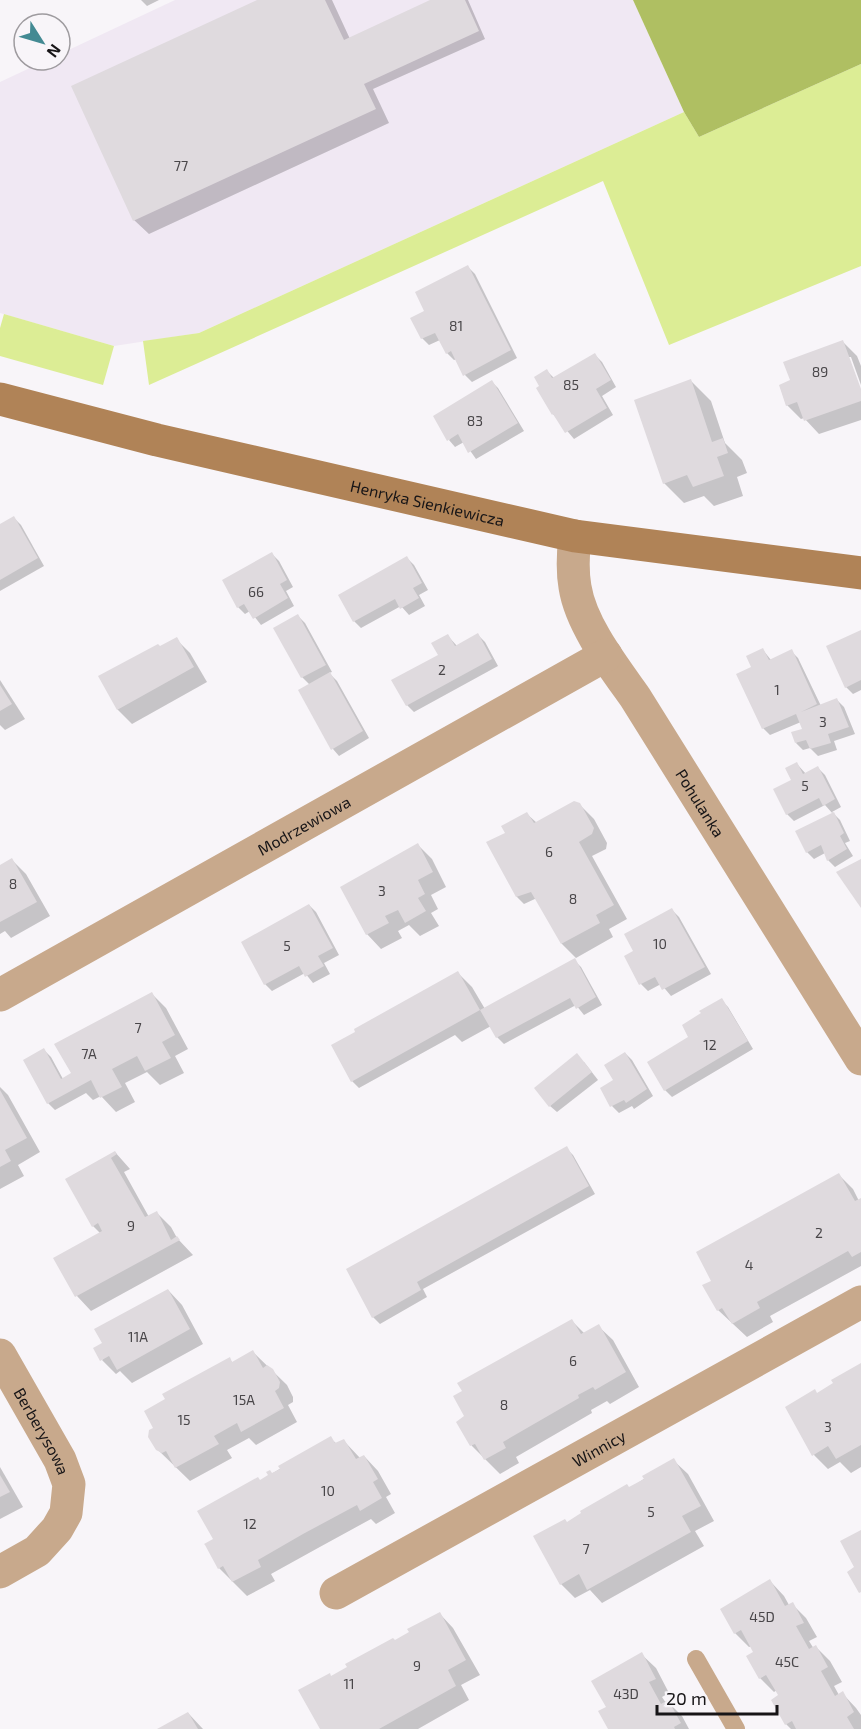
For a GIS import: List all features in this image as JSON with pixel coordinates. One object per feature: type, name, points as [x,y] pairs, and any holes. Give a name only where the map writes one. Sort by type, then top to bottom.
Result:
[{"type":"street","name":"Henryka Sienkiewicza","points":[[0,399],[147,437],[575,536],[861,573]]},
{"type":"street","name":"Pohulanka","points":[[575,536],[573,557],[575,588],[587,621],[606,655],[635,697],[861,1059]]},
{"type":"street","name":"Modrzewiowa","points":[[0,995],[606,655]]},
{"type":"street","name":"Winnicy","points":[[336,1593],[861,1302]]},
{"type":"street","name":"Berberysowa","points":[[0,1355],[60,1460],[69,1484],[66,1513],[57,1529],[37,1551],[0,1572]]},
{"type":"lane","points":[[696,1659],[736,1729]]},
{"type":"shaded area","points":[[175,0],[633,0],[684,112],[199,333],[114,346],[0,313],[0,82],[21,72],[72,72],[72,48]]},
{"type":"green space","points":[[633,0],[861,0],[861,64],[699,137],[684,112]]},
{"type":"green space","points":[[861,64],[861,266],[669,345],[603,181],[149,385],[143,341],[199,333],[684,112],[699,137]]},
{"type":"green space","points":[[4,314],[114,346],[103,385],[0,356],[0,328]]},
{"type":"building","points":[[257,0],[325,0],[344,40],[430,0],[465,0],[479,31],[364,84],[376,109],[133,221],[71,86]]},
{"type":"building","points":[[468,265],[511,350],[463,376],[451,351],[446,354],[435,333],[421,339],[410,318],[424,311],[415,292]]},
{"type":"building","points":[[843,340],[861,389],[861,401],[804,421],[797,402],[786,406],[779,385],[790,380],[783,362]]},
{"type":"building","points":[[595,353],[611,380],[596,389],[607,408],[565,433],[536,388],[539,386],[534,377],[547,369],[552,378]]},
{"type":"building","points":[[691,379],[712,442],[723,438],[728,453],[717,457],[724,476],[693,487],[687,475],[663,484],[634,400]]},
{"type":"building","points":[[492,380],[518,423],[468,453],[458,434],[447,441],[433,416]]},
{"type":"building","points":[[14,516],[38,558],[0,580],[0,524]]},
{"type":"building","points":[[272,552],[287,580],[280,584],[288,598],[253,619],[244,604],[237,608],[222,580]]},
{"type":"building","points":[[407,556],[422,583],[413,588],[419,598],[400,609],[395,599],[353,622],[338,595]]},
{"type":"building","points":[[298,614],[326,665],[301,678],[273,628]]},
{"type":"building","points":[[861,630],[861,680],[845,688],[826,646]]},
{"type":"building","points":[[478,633],[492,659],[406,706],[391,680],[438,655],[431,643],[448,634],[455,646]]},
{"type":"building","points":[[177,637],[194,667],[117,710],[98,676],[158,644],[160,646]]},
{"type":"building","points":[[763,648],[769,660],[792,649],[817,704],[801,712],[837,698],[849,727],[828,734],[831,743],[810,749],[806,740],[795,743],[791,732],[802,729],[796,714],[762,729],[736,674],[751,667],[746,656]]},
{"type":"building","points":[[330,672],[363,731],[331,750],[298,690]]},
{"type":"building","points":[[0,685],[12,704],[0,711]]},
{"type":"building","points":[[797,762],[803,774],[818,766],[835,799],[823,806],[819,798],[786,815],[773,789],[791,780],[785,768]]},
{"type":"building","points":[[574,801],[580,803],[594,828],[592,834],[579,842],[614,905],[596,915],[600,923],[561,944],[531,892],[516,897],[486,842],[505,833],[501,826],[527,812],[534,823]]},
{"type":"building","points":[[834,812],[844,833],[840,836],[847,849],[827,861],[821,845],[806,853],[795,831]]},
{"type":"building","points":[[418,843],[433,872],[418,880],[425,894],[418,898],[426,911],[405,923],[398,910],[385,916],[389,923],[366,935],[340,887]]},
{"type":"building","points":[[12,858],[37,902],[0,922],[0,865]]},
{"type":"building","points":[[861,859],[861,908],[836,872]]},
{"type":"building","points":[[309,904],[333,948],[318,956],[324,966],[305,977],[299,966],[264,985],[241,942]]},
{"type":"building","points":[[672,908],[705,967],[662,990],[655,977],[639,985],[624,956],[633,951],[624,934]]},
{"type":"building","points":[[575,958],[596,997],[576,1009],[570,998],[496,1038],[480,1010]]},
{"type":"building","points":[[458,971],[480,1010],[351,1082],[331,1045],[355,1032],[354,1029]]},
{"type":"building","points":[[152,992],[175,1035],[162,1042],[171,1058],[145,1071],[137,1056],[112,1069],[122,1087],[100,1098],[91,1080],[47,1104],[23,1060],[44,1048],[61,1079],[71,1073],[54,1044]]},
{"type":"building","points":[[722,998],[748,1041],[664,1091],[647,1062],[688,1037],[682,1025],[701,1013],[699,1011]]},
{"type":"building","points":[[625,1052],[647,1089],[626,1103],[624,1100],[610,1107],[600,1088],[613,1080],[604,1065]]},
{"type":"building","points":[[577,1053],[592,1072],[549,1107],[534,1088]]},
{"type":"building","points":[[0,1090],[27,1138],[5,1150],[11,1161],[0,1167]]},
{"type":"building","points":[[567,1146],[589,1186],[417,1282],[421,1290],[372,1318],[346,1269]]},
{"type":"building","points":[[115,1151],[117,1154],[111,1158],[145,1217],[157,1211],[171,1240],[177,1236],[180,1240],[75,1297],[53,1258],[102,1231],[98,1223],[92,1227],[65,1179]]},
{"type":"building","points":[[839,1173],[855,1201],[861,1198],[861,1252],[852,1257],[848,1251],[757,1302],[760,1308],[732,1324],[722,1308],[717,1311],[702,1285],[711,1281],[696,1252]]},
{"type":"building","points":[[168,1289],[190,1329],[117,1370],[109,1356],[100,1361],[93,1348],[102,1343],[94,1329]]},
{"type":"building","points":[[572,1319],[581,1334],[599,1324],[626,1372],[595,1390],[593,1387],[578,1395],[579,1398],[503,1442],[506,1448],[484,1460],[475,1444],[470,1446],[456,1422],[464,1416],[453,1396],[462,1391],[457,1383]]},
{"type":"building","points":[[253,1350],[263,1368],[267,1365],[273,1369],[280,1382],[279,1388],[275,1391],[284,1408],[241,1432],[237,1423],[214,1436],[219,1444],[175,1468],[166,1451],[162,1453],[156,1450],[148,1437],[149,1430],[153,1428],[144,1411],[165,1399],[162,1394],[230,1357],[232,1362]]},
{"type":"building","points":[[861,1363],[861,1445],[836,1459],[828,1446],[812,1456],[785,1407],[815,1389],[817,1393],[833,1383],[831,1380]]},
{"type":"building","points":[[331,1436],[335,1443],[344,1439],[356,1459],[364,1455],[378,1479],[373,1482],[382,1498],[360,1511],[357,1505],[303,1534],[258,1560],[261,1567],[232,1582],[223,1566],[218,1569],[204,1544],[213,1539],[197,1511],[258,1477],[260,1480],[268,1475],[266,1472],[270,1470],[272,1473],[280,1469],[278,1466]]},
{"type":"building","points":[[674,1458],[701,1506],[682,1516],[691,1532],[587,1590],[579,1574],[560,1585],[533,1536],[565,1519],[567,1522],[581,1513],[580,1511],[627,1484],[629,1487],[644,1479],[642,1476]]},
{"type":"building","points":[[0,1475],[10,1492],[0,1497]]},
{"type":"building","points":[[861,1530],[861,1592],[859,1593],[847,1572],[854,1567],[840,1541]]},
{"type":"building","points":[[770,1579],[785,1606],[793,1602],[804,1623],[796,1626],[809,1649],[816,1645],[828,1667],[821,1671],[835,1696],[843,1691],[854,1712],[847,1717],[854,1729],[796,1729],[792,1721],[785,1725],[771,1700],[778,1695],[766,1675],[759,1679],[746,1656],[753,1652],[741,1630],[734,1634],[720,1609]]},
{"type":"building","points":[[440,1612],[466,1660],[448,1670],[456,1686],[379,1729],[320,1729],[298,1690],[330,1673],[331,1676],[347,1667],[345,1664],[393,1638],[395,1640],[409,1632],[407,1629]]},
{"type":"building","points":[[642,1652],[656,1679],[649,1682],[661,1704],[668,1700],[681,1723],[674,1727],[675,1729],[608,1729],[598,1711],[606,1707],[591,1681]]},
{"type":"building","points":[[188,1712],[198,1729],[157,1729]]}]
